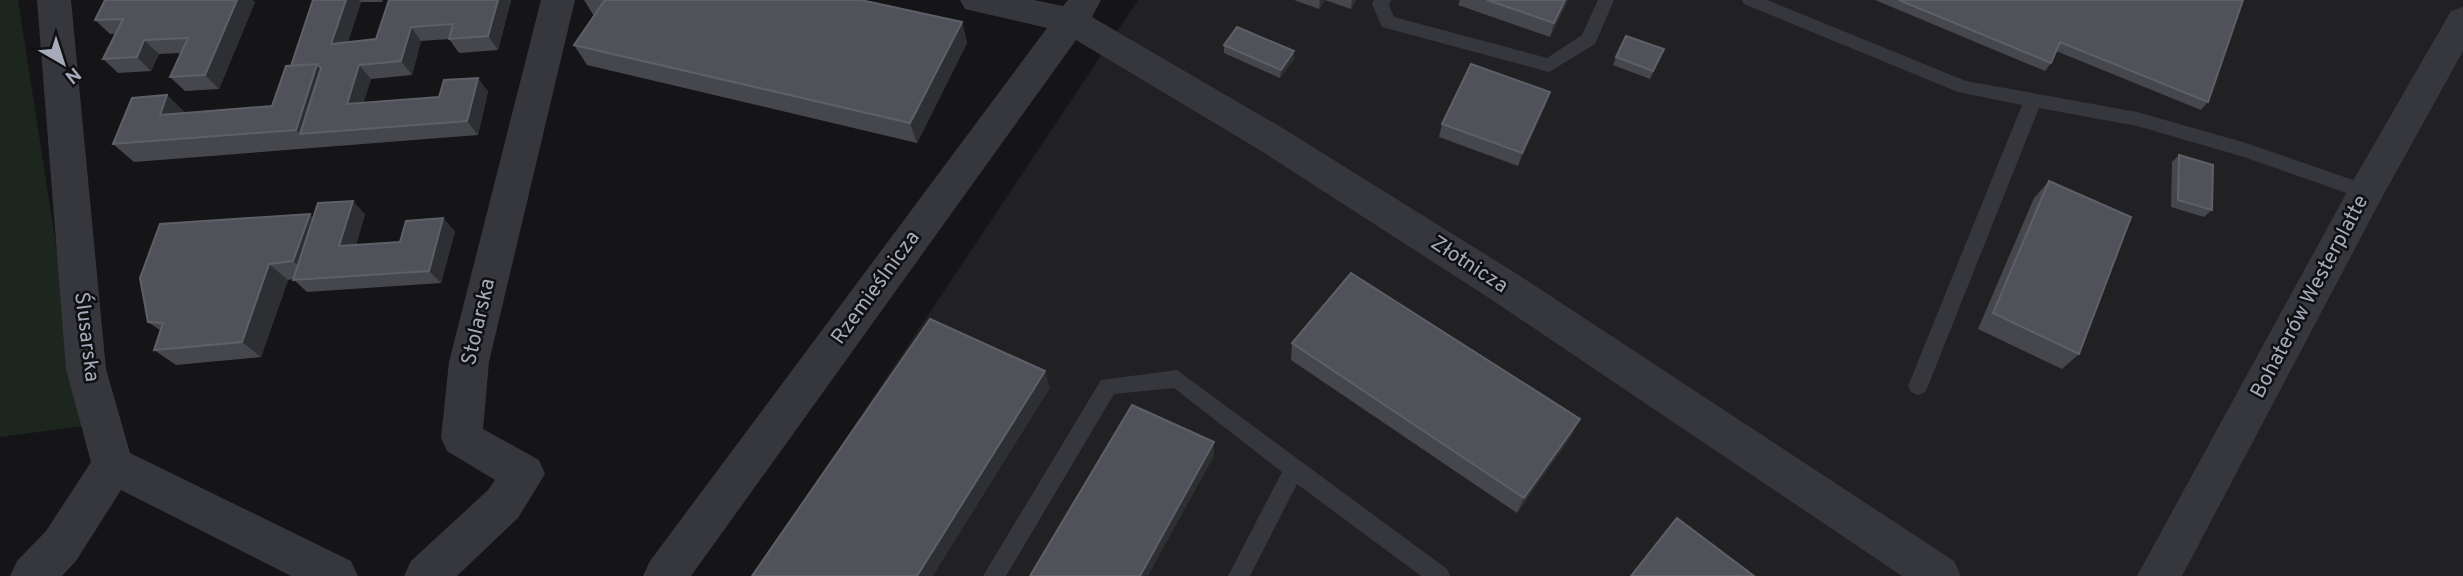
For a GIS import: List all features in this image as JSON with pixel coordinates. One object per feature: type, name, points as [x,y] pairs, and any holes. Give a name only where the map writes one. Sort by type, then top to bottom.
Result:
[{"type":"street","name":"Ślusarska","points":[[54,0],[86,369],[113,465]]},
{"type":"street","name":"Stolarska","points":[[426,576],[503,504],[524,474],[462,439],[469,362],[558,0]]},
{"type":"street","name":"Złotnicza","points":[[977,0],[1079,10],[1271,139],[1503,286],[1939,576]]},
{"type":"street","name":"Rzemieślnicza","points":[[665,576],[1079,10]]},
{"type":"street","name":"Bohaterów Westerplatte","points":[[2159,576],[2366,192],[2463,20]]},
{"type":"street","points":[[32,576],[61,546],[113,465],[336,576]]},
{"type":"lane","points":[[1383,0],[1380,4],[1388,22],[1549,65],[1589,39],[1606,0]]},
{"type":"lane","points":[[1750,0],[1964,87],[2149,122],[2246,150],[2366,192]]},
{"type":"lane","points":[[1918,386],[2033,100]]},
{"type":"lane","points":[[994,576],[1108,386],[1177,379],[1439,576]]},
{"type":"lane","points":[[1239,576],[1294,469]]},
{"type":"shaded area","points":[[0,0],[18,0],[84,426],[0,437]]},
{"type":"shaded area","points":[[1138,0],[2463,0],[2463,576],[754,576]]},
{"type":"building","points":[[105,0],[237,0],[205,75],[170,77],[188,38],[144,40],[137,57],[103,59],[123,19],[95,20]]},
{"type":"building","points":[[313,0],[346,0],[331,44],[376,39],[389,0],[498,0],[488,36],[449,39],[453,24],[411,27],[401,61],[359,65],[347,104],[439,97],[444,80],[478,78],[467,121],[300,134],[321,68],[317,64],[291,66]]},
{"type":"building","points":[[605,0],[861,0],[962,22],[910,123],[574,45]]},
{"type":"building","points":[[1487,0],[1565,0],[1554,23]]},
{"type":"building","points":[[1899,0],[2243,0],[2208,102],[2060,42],[2051,63]]},
{"type":"building","points":[[1237,27],[1294,51],[1281,70],[1224,45]]},
{"type":"building","points":[[1626,36],[1664,49],[1653,71],[1616,57]]},
{"type":"building","points":[[317,64],[296,130],[113,144],[132,98],[167,95],[160,115],[272,106],[286,66]]},
{"type":"building","points":[[1471,64],[1550,92],[1522,153],[1442,124]]},
{"type":"building","points":[[2179,155],[2213,165],[2212,210],[2178,200]]},
{"type":"building","points":[[2049,181],[2131,217],[2079,354],[1993,313]]},
{"type":"building","points":[[353,201],[339,246],[400,242],[406,221],[443,218],[429,271],[293,280],[318,203]]},
{"type":"building","points":[[310,214],[293,261],[269,264],[242,342],[154,350],[163,323],[148,322],[140,278],[160,224]]},
{"type":"building","points":[[1351,273],[1580,419],[1524,498],[1292,343]]},
{"type":"building","points":[[930,319],[1045,371],[917,576],[752,576]]},
{"type":"building","points":[[1132,405],[1214,442],[1140,576],[1030,576]]},
{"type":"building","points":[[1677,518],[1754,576],[1631,576]]}]
